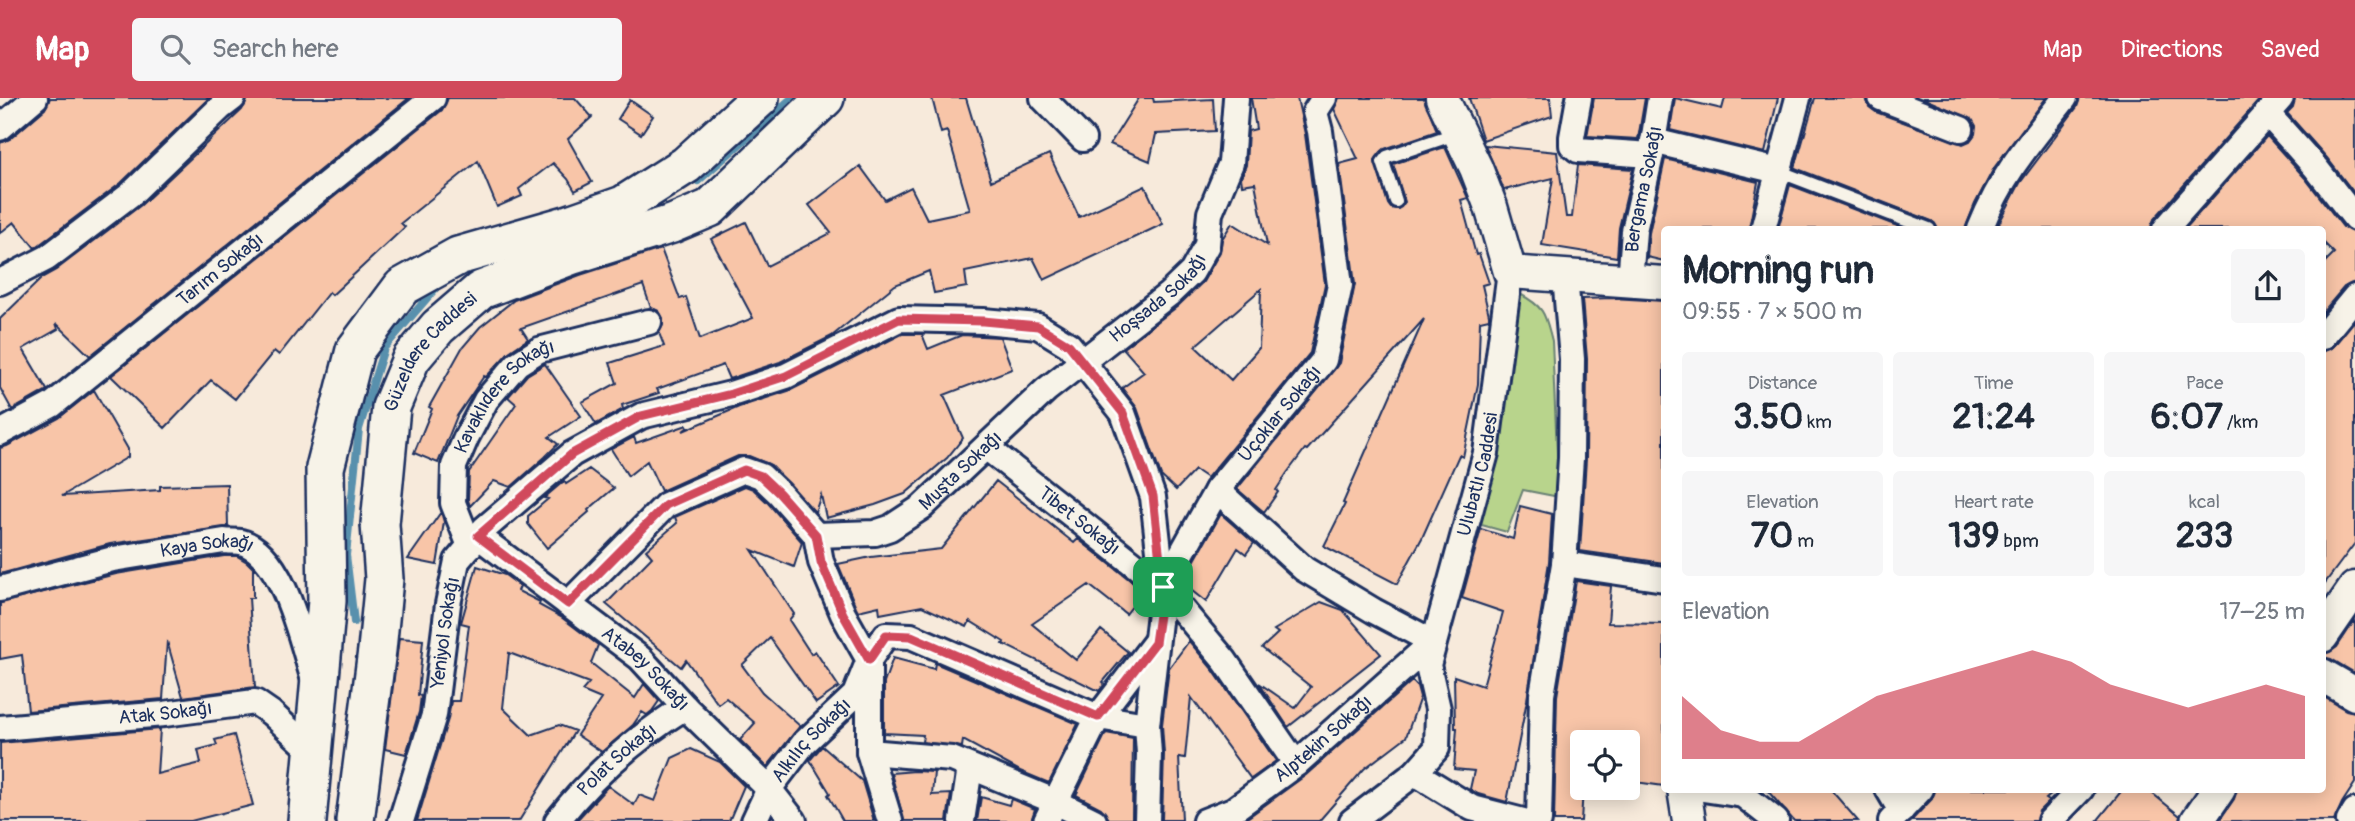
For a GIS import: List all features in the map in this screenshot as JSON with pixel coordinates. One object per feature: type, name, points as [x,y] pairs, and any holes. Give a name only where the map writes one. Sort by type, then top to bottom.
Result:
[{"type":"main road","points":[[307,821],[327,601],[325,468],[355,350],[402,287],[458,256],[566,225],[623,205],[685,165],[760,98]]},
{"type":"main road","name":"Güzeldere Caddesi","points":[[355,821],[384,579],[380,524],[391,407],[411,359],[438,327],[481,290],[573,255],[672,224],[710,208],[825,98]]},
{"type":"main road","points":[[685,165],[683,182],[687,194],[693,202],[710,208]]},
{"type":"street","points":[[0,128],[35,98]]},
{"type":"street","points":[[0,282],[47,258],[131,194],[233,98]]},
{"type":"street","name":"Tarım Sokağı","points":[[0,433],[52,404],[433,98]]},
{"type":"street","points":[[1043,98],[1083,139]]},
{"type":"street","name":"Hoşsada Sokağı","points":[[1083,360],[1169,294],[1192,272],[1207,245],[1210,213],[1231,163],[1236,98]]},
{"type":"street","name":"Üçoklar Sokağı","points":[[1163,587],[1217,490],[1324,360],[1340,285],[1320,131],[1315,112],[1324,98]]},
{"type":"street","name":"Ulubatlı Caddesi","points":[[1352,821],[1415,773],[1437,748],[1438,709],[1428,665],[1486,453],[1510,272],[1491,207],[1476,168],[1441,98]]},
{"type":"street","points":[[1579,98],[1572,137],[1572,145],[1578,150],[1652,148],[1778,171]]},
{"type":"street","name":"Bergama Sokağı","points":[[1630,281],[1634,231],[1660,98]]},
{"type":"street","points":[[1764,226],[1798,98]]},
{"type":"street","points":[[1881,98],[1961,129]]},
{"type":"street","points":[[1981,226],[1992,199],[2013,164],[2065,98]]},
{"type":"street","points":[[2168,226],[2274,106],[2316,168],[2355,218]]},
{"type":"street","points":[[1510,272],[1661,283]]},
{"type":"street","points":[[1539,821],[1542,695],[1564,564],[1571,457],[1572,372],[1565,276]]},
{"type":"street","points":[[2326,332],[2355,297]]},
{"type":"street","name":"Yeniyol Sokağı","points":[[401,821],[434,715],[448,604],[457,561],[474,541],[572,454],[641,416],[731,394],[786,376],[899,319],[983,321],[1038,326],[1069,345],[1123,413],[1153,496],[1163,587]]},
{"type":"street","name":"Kavaklıdere Sokağı","points":[[474,541],[453,503],[454,466],[486,400],[517,364],[539,350],[649,322]]},
{"type":"street","name":"Muşta Sokağı","points":[[816,535],[875,534],[890,528],[922,507],[1046,390],[1083,360]]},
{"type":"street","name":"Tibet Sokağı","points":[[986,447],[1163,587],[1225,661],[1296,764]]},
{"type":"street","points":[[568,604],[666,505],[744,470],[761,476],[816,535],[821,562],[843,614],[869,660],[869,752],[890,821]]},
{"type":"street","points":[[1217,490],[1304,569],[1433,642]]},
{"type":"street","name":"Kaya Sokağı","points":[[0,589],[113,559],[224,541],[243,542],[264,556],[281,581],[318,694]]},
{"type":"street","name":"Atabey Sokağı","points":[[474,541],[568,604],[640,658],[685,707],[769,789],[794,821]]},
{"type":"street","points":[[1564,564],[1661,579]]},
{"type":"street","points":[[1147,821],[1147,725],[1163,587]]},
{"type":"street","points":[[2326,630],[2355,588]]},
{"type":"street","name":"Alkılıç Sokağı","points":[[754,821],[769,789],[804,743],[855,695],[869,660],[886,635],[911,636],[1098,717]]},
{"type":"street","name":"Alptekin Sokağı","points":[[1206,821],[1233,810],[1296,764],[1433,642]]},
{"type":"street","points":[[1050,811],[1098,717],[1155,643]]},
{"type":"street","points":[[2326,677],[2355,694]]},
{"type":"street","name":"Atak Sokağı","points":[[0,728],[164,714],[255,702],[271,713],[313,752]]},
{"type":"street","name":"Polat Sokağı","points":[[557,821],[580,791],[655,726],[685,707]]},
{"type":"street","points":[[1098,717],[1147,725]]},
{"type":"street","points":[[869,752],[952,759],[1050,811],[1094,821]]},
{"type":"street","points":[[962,821],[970,767]]},
{"type":"street","points":[[1415,773],[1472,808],[1523,821]]},
{"type":"street","points":[[1685,793],[1689,821]]},
{"type":"street","points":[[1730,793],[1743,795],[1776,821]]},
{"type":"street","points":[[1889,793],[1896,816]]},
{"type":"street","points":[[1896,816],[1917,793]]},
{"type":"street","points":[[2050,821],[2077,793]]},
{"type":"street","points":[[2197,821],[2215,793]]},
{"type":"street","points":[[2349,821],[2355,811]]},
{"type":"lane","points":[[1396,201],[1383,162],[1387,157],[1458,132]]},
{"type":"lane","points":[[1778,171],[1921,226]]},
{"type":"green space","points":[[1520,294],[1540,308],[1552,341],[1559,497],[1523,490],[1507,532],[1478,524],[1512,298]]},
{"type":"building","points":[[50,98],[209,98],[121,183],[35,248],[14,222],[0,233],[0,143],[10,139],[45,109]]},
{"type":"building","points":[[248,98],[409,98],[90,356],[56,323],[58,329],[23,349],[47,390],[12,410],[0,388],[0,319],[43,277],[141,205],[242,110]]},
{"type":"building","points":[[448,98],[575,98],[592,117],[568,139],[592,182],[575,191],[553,163],[519,189],[522,196],[497,207],[478,161],[401,223],[405,227],[332,295],[329,292],[279,355],[274,351],[235,399],[211,380],[165,428],[111,376],[442,110]]},
{"type":"building","points":[[932,98],[966,98],[991,181],[1049,154],[1079,217],[1145,186],[1163,224],[1044,280],[1033,258],[965,272],[967,287],[934,293],[929,271],[895,285],[832,336],[780,362],[729,379],[723,365],[657,389],[659,393],[622,405],[623,409],[596,424],[582,402],[617,383],[610,363],[664,346],[659,333],[663,318],[659,311],[651,308],[643,285],[521,328],[528,339],[509,352],[486,377],[484,376],[457,416],[438,463],[414,453],[432,409],[429,407],[462,348],[480,327],[514,300],[661,249],[680,299],[686,297],[700,339],[753,318],[711,239],[746,222],[767,266],[831,233],[809,205],[860,166],[885,200],[911,187],[927,219],[970,210],[947,131],[941,133]]},
{"type":"building","points":[[1139,98],[1153,98],[1154,102],[1213,99],[1215,131],[1156,134],[1150,161],[1110,144]]},
{"type":"building","points":[[1251,98],[1297,98],[1305,134],[1325,284],[1310,353],[1207,478],[1195,470],[1176,490],[1161,476],[1137,408],[1122,388],[1144,372],[1123,348],[1178,306],[1203,282],[1232,223],[1267,245],[1255,183],[1242,185],[1241,178],[1246,165],[1248,131],[1256,129]],"holes":[[[1261,289],[1259,348],[1231,380],[1195,346]]]},
{"type":"building","points":[[1339,98],[1424,98],[1437,131],[1384,149],[1375,160],[1388,204],[1391,208],[1398,209],[1405,202],[1393,164],[1445,147],[1468,198],[1461,200],[1476,255],[1479,254],[1489,283],[1482,285],[1489,319],[1480,321],[1478,384],[1463,457],[1459,455],[1422,538],[1397,584],[1324,546],[1345,504],[1343,503],[1424,319],[1307,450],[1305,449],[1264,512],[1237,489],[1339,363],[1355,284],[1339,164],[1358,159],[1334,109]]},
{"type":"building","points":[[1469,98],[1550,98],[1552,116],[1483,140]]},
{"type":"building","points":[[1594,98],[1645,98],[1638,139],[1587,136]]},
{"type":"building","points":[[1675,98],[1722,109],[1725,98],[1778,98],[1765,153],[1670,130]]},
{"type":"building","points":[[1815,98],[1866,98],[1869,107],[1876,112],[1963,144],[1970,141],[1975,134],[1976,126],[1972,119],[1922,98],[2046,98],[1994,168],[1966,226],[1936,226],[1932,221],[1795,168]]},
{"type":"building","points":[[2080,98],[2261,98],[2154,219],[2152,226],[1998,226],[2020,183],[2077,107]]},
{"type":"building","points":[[2295,98],[2355,98],[2355,194],[2287,113],[2293,107]]},
{"type":"building","points":[[630,100],[653,116],[641,134],[618,119]]},
{"type":"building","points":[[2267,136],[2305,178],[2343,227],[2355,233],[2355,282],[2344,287],[2326,308],[2326,261],[2334,253],[2326,245],[2326,226],[2188,226]]},
{"type":"building","points":[[1485,145],[1557,152],[1566,217],[1572,217],[1578,165],[1633,169],[1619,228],[1617,257],[1542,245],[1553,178],[1504,190]]},
{"type":"building","points":[[1665,159],[1758,182],[1750,226],[1661,226],[1661,260],[1647,257],[1649,233]]},
{"type":"building","points":[[1790,185],[1897,226],[1779,226]]},
{"type":"building","points":[[1582,299],[1661,301],[1661,563],[1580,551],[1586,459],[1587,359]]},
{"type":"building","points":[[2355,320],[2355,543],[2326,582],[2326,350],[2333,347]]},
{"type":"building","points":[[902,334],[922,334],[928,349],[962,335],[1000,337],[1012,369],[944,395],[963,438],[947,458],[905,494],[826,518],[821,495],[815,512],[771,465],[749,456],[738,456],[661,491],[647,461],[628,476],[611,449],[634,437],[636,443],[687,425],[683,431],[739,407],[791,390]]},
{"type":"building","points":[[545,364],[581,416],[549,437],[558,444],[511,487],[494,481],[470,506],[469,472],[516,404],[508,397],[527,375]]},
{"type":"building","points":[[94,390],[128,449],[128,457],[62,496],[160,490],[160,486],[227,484],[228,527],[110,544],[0,574],[0,448],[59,418]]},
{"type":"building","points":[[589,469],[614,488],[547,548],[528,524],[528,516],[564,481],[566,484]]},
{"type":"building","points":[[996,481],[1074,543],[1078,539],[1144,591],[1126,614],[1089,585],[1032,624],[1076,660],[1101,630],[1128,652],[1103,682],[1105,684],[1099,691],[1003,644],[1004,642],[970,621],[967,627],[922,606],[880,614],[879,606],[858,611],[856,607],[838,564],[871,557],[941,549]]},
{"type":"building","points":[[745,486],[753,489],[768,503],[802,542],[794,567],[752,550],[794,614],[789,620],[811,654],[815,651],[839,687],[816,703],[770,638],[742,665],[762,692],[800,726],[767,767],[740,740],[755,723],[726,698],[718,704],[686,660],[681,667],[606,604],[652,557],[646,550],[677,523],[675,517]]},
{"type":"building","points":[[1520,506],[1552,514],[1549,562],[1527,700],[1507,802],[1470,789],[1474,771],[1454,769],[1457,728],[1454,676],[1483,686],[1503,612],[1462,598],[1481,529],[1513,539]]},
{"type":"building","points":[[441,512],[444,522],[437,565],[408,559]]},
{"type":"building","points":[[1221,514],[1254,543],[1246,554],[1238,548],[1206,602],[1182,583]]},
{"type":"building","points":[[237,556],[253,568],[253,598],[249,598],[255,687],[183,697],[167,641],[163,699],[28,711],[22,655],[0,659],[0,603],[116,574]]},
{"type":"building","points":[[477,566],[505,575],[520,586],[518,591],[540,602],[539,605],[561,617],[598,645],[591,663],[635,698],[644,684],[659,701],[647,715],[642,712],[633,725],[602,752],[577,735],[601,699],[582,691],[589,683],[509,653],[503,708],[531,735],[559,725],[575,731],[519,821],[417,821],[451,701],[459,701],[469,625],[461,623]]},
{"type":"building","points":[[1576,581],[1611,586],[1608,623],[1661,624],[1661,786],[1640,783],[1640,730],[1570,730],[1570,800],[1582,800],[1581,821],[1554,821],[1557,696]]},
{"type":"building","points":[[1321,602],[1343,610],[1381,654],[1288,727],[1259,683],[1295,708],[1311,687],[1262,648],[1278,633],[1274,630]]},
{"type":"building","points":[[2355,620],[2355,673],[2326,658],[2326,653],[2337,647]]},
{"type":"building","points":[[399,638],[423,640],[419,712],[406,754],[385,749]]},
{"type":"building","points":[[1189,641],[1213,670],[1276,761],[1251,779],[1191,697],[1185,758],[1179,757],[1182,820],[1162,820],[1162,725],[1169,668]]},
{"type":"building","points":[[893,658],[934,669],[935,663],[1078,724],[1049,783],[1020,771],[963,740],[962,747],[922,742],[923,735],[884,733],[884,683]]},
{"type":"building","points":[[1412,681],[1417,686],[1420,697],[1406,737],[1364,769],[1319,821],[1243,821],[1306,775]]},
{"type":"building","points":[[2326,698],[2355,712],[2355,783],[2334,821],[2219,821],[2236,793],[2326,793]]},
{"type":"building","points":[[160,729],[157,774],[201,763],[198,750],[217,745],[215,740],[234,735],[253,805],[191,821],[0,821],[0,743]]},
{"type":"building","points":[[1106,733],[1133,738],[1132,819],[1109,819],[1101,808],[1076,795]]},
{"type":"building","points":[[822,746],[862,781],[874,821],[843,821],[810,760]]},
{"type":"building","points":[[691,749],[720,762],[744,786],[729,821],[576,821],[608,786],[634,805],[639,795],[655,801],[672,758]]},
{"type":"building","points":[[934,772],[932,795],[951,794],[947,821],[904,821],[891,773]]},
{"type":"building","points":[[1770,793],[1834,793],[1858,821],[1794,821]]},
{"type":"building","points":[[1934,793],[2053,793],[2046,799],[2049,801],[2039,811],[2036,821],[1911,821],[1932,799]]},
{"type":"building","points":[[2120,793],[2152,793],[2180,816],[2179,821],[2097,821]]},
{"type":"building","points":[[981,797],[1009,805],[1011,799],[1035,809],[1031,821],[977,821]]},
{"type":"waterway","points":[[698,181],[792,98]]},
{"type":"waterway","points":[[354,622],[346,555],[359,429],[384,348],[435,289]]},
{"type":"route","points":[[899,319],[983,321],[1038,326],[1069,345],[1123,413],[1153,496],[1163,587],[1155,643],[1098,717],[911,636],[886,635],[869,660],[843,614],[821,562],[816,535],[761,476],[744,470],[666,505],[568,604],[478,536],[572,454],[641,416],[731,394],[786,376],[899,319]]}]
